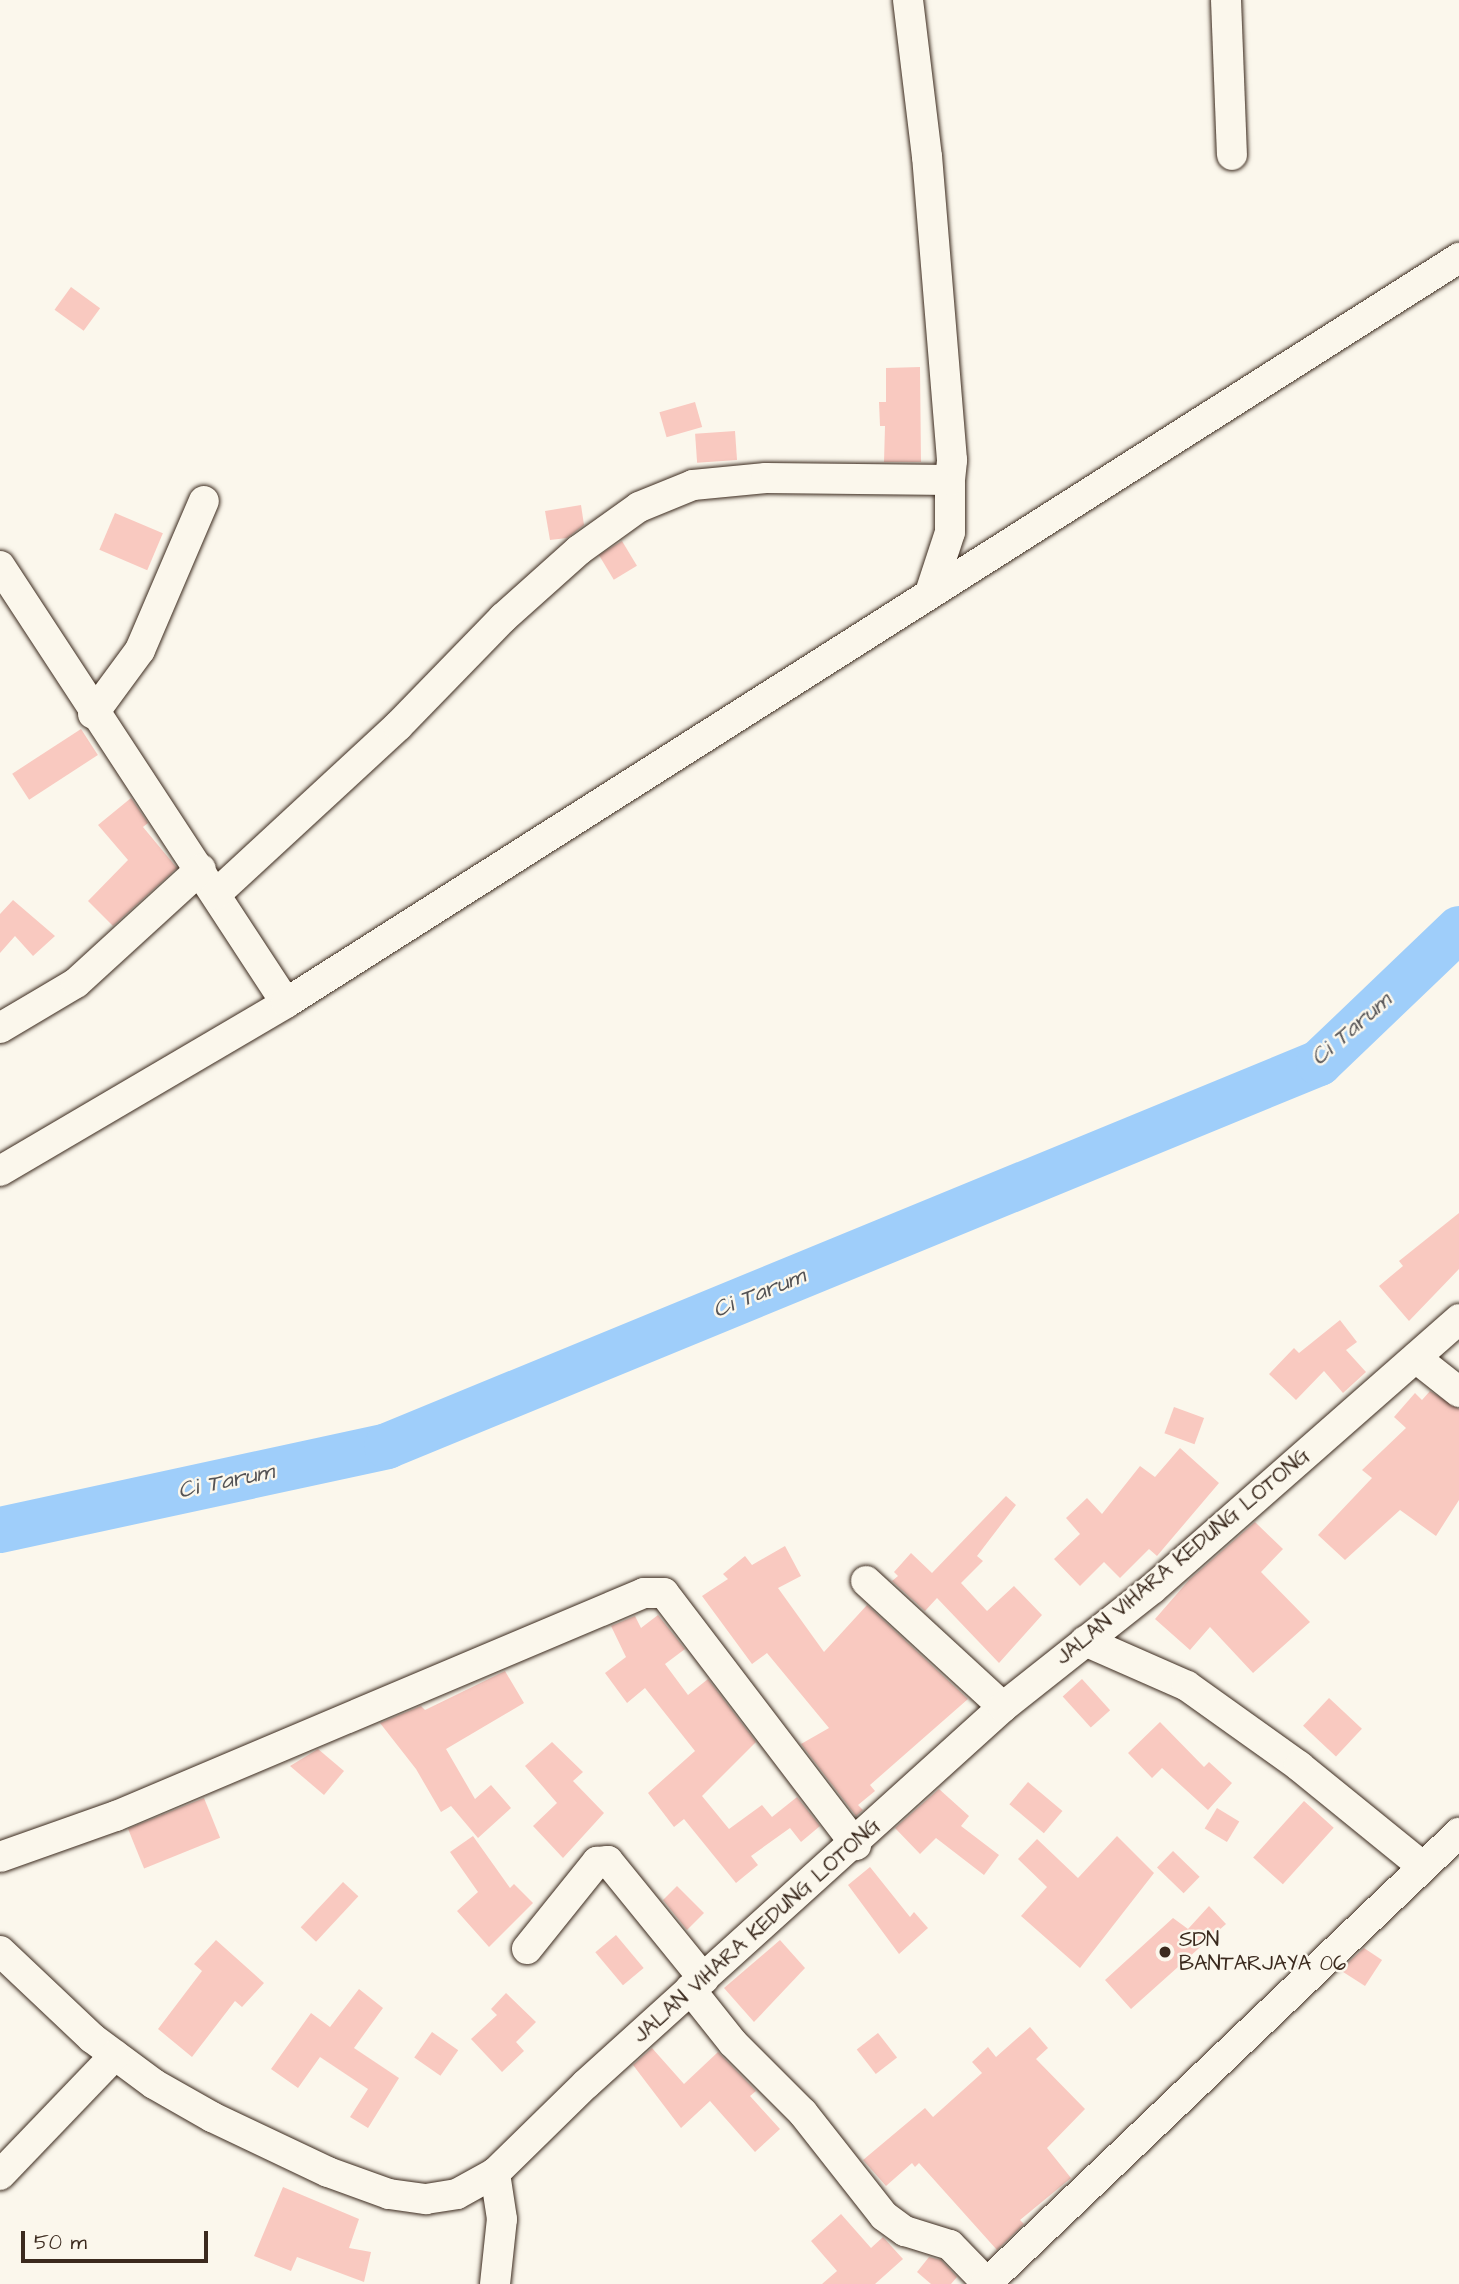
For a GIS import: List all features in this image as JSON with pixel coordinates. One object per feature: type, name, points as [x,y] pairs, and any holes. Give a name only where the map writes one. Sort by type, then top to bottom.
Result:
[{"type":"street","points":[[908,0],[928,171],[952,460],[950,532],[930,593]]},
{"type":"street","points":[[1226,0],[1232,155]]},
{"type":"street","points":[[0,1171],[286,1003],[1459,258]]},
{"type":"street","points":[[0,1028],[76,983],[209,881],[398,726],[503,618],[579,550],[639,507],[693,485],[766,478],[950,480]]},
{"type":"street","points":[[93,714],[140,650],[204,501]]},
{"type":"street","points":[[0,566],[93,714],[209,881],[286,1003]]},
{"type":"street","name":"JALAN VIHARA KEDUNG LOTONG","points":[[0,1951],[114,2055],[212,2117],[328,2172],[389,2194],[426,2199],[457,2193],[495,2173],[697,1984],[856,1844],[1003,1707],[1152,1589],[1459,1319]]},
{"type":"street","points":[[1416,1358],[1459,1392]]},
{"type":"street","points":[[866,1581],[1003,1707]]},
{"type":"street","points":[[0,1857],[116,1816],[644,1593],[664,1592],[856,1844]]},
{"type":"street","points":[[1085,1641],[1187,1686],[1299,1766],[1422,1866]]},
{"type":"street","points":[[527,1950],[597,1862],[608,1860],[697,1984],[733,2043],[803,2113],[884,2216],[905,2231],[950,2245],[986,2283],[1459,1833]]},
{"type":"street","points":[[0,2175],[114,2055]]},
{"type":"street","points":[[495,2173],[502,2219],[495,2284]]},
{"type":"building","points":[[71,287],[100,308],[84,331],[55,310]]},
{"type":"building","points":[[920,367],[921,462],[884,462],[885,426],[880,426],[879,402],[886,402],[886,368]]},
{"type":"building","points":[[695,402],[702,427],[667,437],[659,412]]},
{"type":"building","points":[[735,431],[737,460],[697,463],[695,434]]},
{"type":"building","points":[[581,505],[584,525],[567,538],[550,540],[545,511]]},
{"type":"building","points":[[115,513],[163,533],[147,570],[99,550]]},
{"type":"building","points":[[622,541],[637,566],[614,580],[599,555]]},
{"type":"building","points":[[81,729],[98,755],[29,800],[12,774]]},
{"type":"building","points":[[131,798],[148,823],[143,827],[177,868],[113,926],[88,901],[128,860],[98,825]]},
{"type":"building","points":[[13,900],[55,936],[33,956],[15,936],[0,953],[0,914]]},
{"type":"building","points":[[1459,1213],[1459,1269],[1409,1321],[1379,1286],[1403,1266],[1399,1261]]},
{"type":"building","points":[[1340,1320],[1357,1342],[1346,1350],[1366,1372],[1343,1393],[1324,1371],[1296,1400],[1269,1374],[1294,1348],[1299,1353]]},
{"type":"building","points":[[1430,1391],[1459,1409],[1459,1500],[1436,1536],[1400,1510],[1345,1560],[1318,1535],[1372,1478],[1362,1470],[1406,1428],[1394,1417],[1415,1393],[1422,1400]]},
{"type":"building","points":[[1174,1407],[1204,1418],[1194,1444],[1164,1433]]},
{"type":"building","points":[[1180,1448],[1219,1483],[1157,1556],[1149,1549],[1120,1578],[1104,1562],[1080,1586],[1054,1559],[1080,1534],[1066,1518],[1087,1498],[1102,1514],[1140,1466],[1155,1477]]},
{"type":"building","points":[[1006,1496],[1016,1505],[977,1556],[983,1561],[961,1583],[987,1611],[1014,1586],[1042,1615],[999,1663],[937,1598],[925,1611],[892,1581],[898,1576],[894,1572],[911,1553],[932,1573]]},
{"type":"building","points":[[1255,1522],[1283,1549],[1261,1572],[1310,1622],[1253,1673],[1210,1627],[1190,1650],[1155,1619],[1189,1580]]},
{"type":"building","points":[[785,1546],[801,1576],[778,1588],[824,1652],[867,1605],[968,1699],[870,1785],[875,1791],[858,1805],[863,1810],[856,1816],[801,1744],[829,1728],[767,1653],[752,1664],[702,1596],[728,1579],[723,1574],[745,1556],[752,1565]]},
{"type":"building","points":[[658,1615],[685,1649],[665,1664],[688,1695],[708,1679],[756,1742],[702,1796],[729,1829],[762,1805],[772,1817],[797,1797],[820,1826],[801,1842],[790,1828],[751,1856],[758,1865],[736,1883],[684,1819],[674,1827],[648,1793],[695,1751],[645,1688],[627,1703],[605,1673],[626,1657],[611,1626],[635,1616],[641,1628]]},
{"type":"building","points":[[505,1671],[524,1703],[446,1749],[475,1799],[491,1785],[511,1808],[478,1838],[451,1806],[441,1812],[416,1769],[380,1723],[421,1706],[425,1710]]},
{"type":"building","points":[[1082,1679],[1110,1710],[1091,1728],[1063,1696]]},
{"type":"building","points":[[1329,1698],[1362,1729],[1336,1756],[1303,1726]]},
{"type":"building","points":[[1160,1722],[1204,1767],[1209,1762],[1232,1783],[1208,1810],[1162,1768],[1152,1778],[1128,1753]]},
{"type":"building","points":[[552,1742],[583,1772],[573,1781],[604,1813],[563,1858],[533,1826],[557,1803],[525,1766]]},
{"type":"building","points":[[318,1749],[344,1771],[324,1795],[290,1766]]},
{"type":"building","points":[[1028,1782],[1062,1811],[1044,1833],[1009,1804]]},
{"type":"building","points":[[939,1789],[969,1816],[961,1826],[999,1855],[984,1875],[936,1838],[920,1854],[895,1828]]},
{"type":"building","points":[[204,1798],[220,1838],[144,1869],[128,1829]]},
{"type":"building","points":[[1304,1801],[1334,1828],[1283,1884],[1253,1857]]},
{"type":"building","points":[[1217,1808],[1239,1821],[1227,1842],[1205,1829]]},
{"type":"building","points":[[473,1836],[510,1888],[514,1884],[533,1903],[489,1947],[457,1911],[478,1892],[450,1852]]},
{"type":"building","points":[[1117,1836],[1154,1873],[1080,1968],[1021,1916],[1047,1887],[1018,1859],[1037,1839],[1078,1878]]},
{"type":"building","points":[[1173,1851],[1200,1877],[1184,1893],[1157,1868]]},
{"type":"building","points":[[870,1867],[910,1917],[914,1912],[928,1928],[899,1954],[848,1885]]},
{"type":"building","points":[[343,1882],[358,1896],[316,1942],[301,1927]]},
{"type":"building","points":[[677,1886],[704,1913],[687,1930],[663,1900]]},
{"type":"building","name":"SDN BANTARJAYA 06","points":[[1209,1906],[1226,1924],[1131,2009],[1105,1980],[1173,1918],[1188,1929]]},
{"type":"building","points":[[616,1935],[644,1968],[623,1985],[595,1952]]},
{"type":"building","points":[[216,1940],[264,1983],[242,2007],[235,2001],[192,2057],[158,2029],[202,1971],[194,1964]]},
{"type":"building","points":[[780,1940],[805,1968],[754,2022],[724,1988]]},
{"type":"building","points":[[1364,1948],[1382,1960],[1365,1986],[1340,1970]]},
{"type":"building","points":[[359,1989],[383,2008],[354,2048],[399,2078],[368,2128],[350,2117],[368,2089],[320,2057],[298,2088],[271,2069],[311,2013],[330,2027]]},
{"type":"building","points":[[506,1993],[536,2022],[516,2042],[524,2051],[502,2072],[471,2039],[497,2015],[491,2009]]},
{"type":"building","points":[[1030,2027],[1048,2048],[1036,2059],[1085,2109],[1047,2148],[1071,2178],[1020,2220],[1024,2224],[997,2250],[919,2163],[915,2167],[912,2163],[886,2186],[863,2160],[925,2108],[933,2117],[982,2073],[972,2062],[988,2047],[996,2057]]},
{"type":"building","points":[[432,2032],[458,2050],[440,2076],[414,2057]]},
{"type":"building","points":[[878,2033],[897,2057],[876,2074],[857,2050]]},
{"type":"building","points":[[652,2048],[684,2084],[718,2052],[756,2091],[750,2096],[780,2129],[755,2152],[710,2101],[681,2128],[633,2065]]},
{"type":"building","points":[[283,2187],[359,2219],[349,2248],[371,2252],[364,2282],[297,2257],[291,2271],[254,2256]]},
{"type":"building","points":[[841,2214],[871,2248],[883,2237],[903,2259],[875,2284],[822,2284],[837,2271],[811,2241]]},
{"type":"building","points":[[929,2257],[941,2260],[957,2277],[951,2284],[931,2284],[917,2272]]},
{"type":"waterway","name":"Ci Tarum","points":[[0,1530],[387,1446],[1319,1063],[1459,929]]},
{"type":"place","name":"SDN BANTARJAYA 06","points":[[1165,1952]]}]
